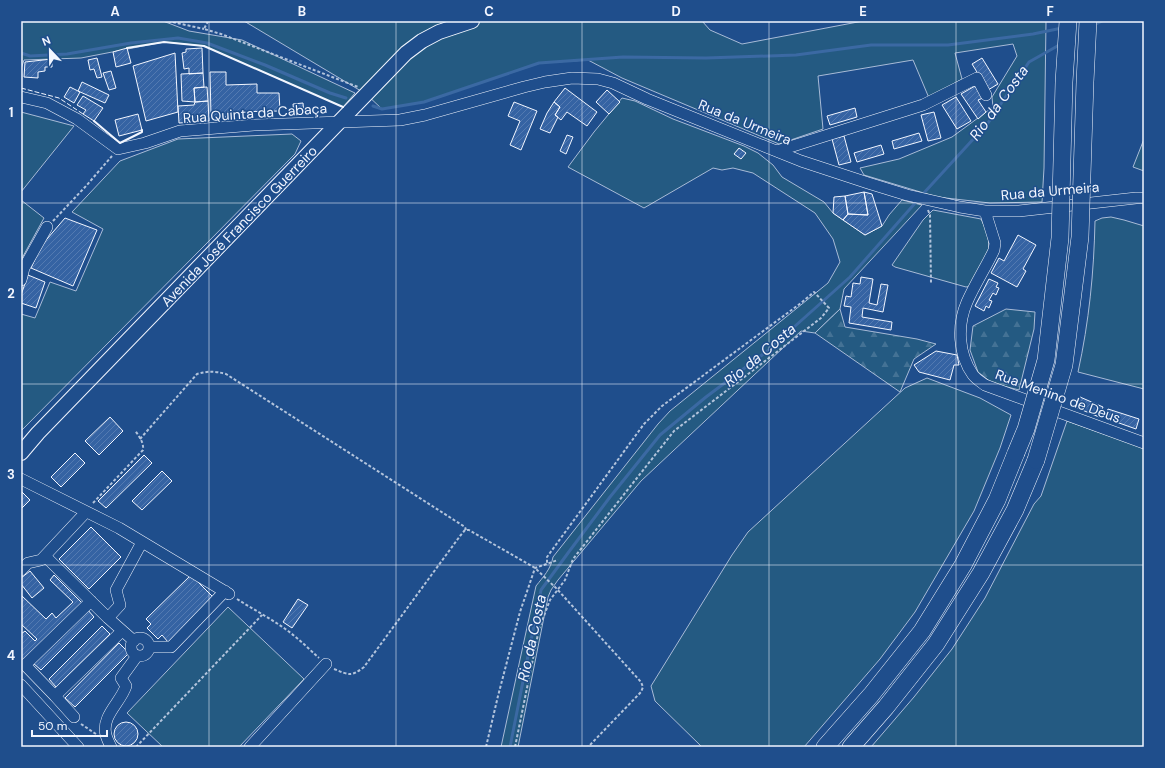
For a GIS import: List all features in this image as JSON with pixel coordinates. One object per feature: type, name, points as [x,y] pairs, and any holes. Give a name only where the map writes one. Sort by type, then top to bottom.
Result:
[{"type":"highway","points":[[826,747],[871,695],[922,631],[963,565],[997,500],[1026,429],[1046,360],[1060,238],[1064,90],[1068,21]]},
{"type":"highway","points":[[851,747],[886,707],[936,644],[981,573],[1015,510],[1036,460],[1064,365],[1080,237],[1084,82],[1088,21]]},
{"type":"main road","name":"Avenida José Francisco Guerreiro","points":[[21,453],[38,433],[406,53],[422,41],[439,32],[472,21]]},
{"type":"street","name":"Rua da Urmeira","points":[[338,122],[400,120],[425,116],[545,82],[572,78],[598,79],[613,83],[647,99],[801,160],[868,183],[926,200],[985,211],[1019,212],[1144,198]]},
{"type":"street","points":[[778,151],[923,105],[977,78],[986,95]]},
{"type":"street","points":[[22,99],[47,103],[77,119],[118,148]]},
{"type":"street","name":"Rua Quinta da Cabaça","points":[[118,148],[145,143],[180,131],[254,125],[338,122]]},
{"type":"street","name":"Rua Menino de Deus","points":[[985,211],[995,243],[994,250],[966,303],[962,317],[960,338],[962,352],[966,363],[974,376],[985,385],[1143,442]]},
{"type":"street","points":[[21,280],[24,268],[47,228]]},
{"type":"street","points":[[21,479],[119,528],[227,593],[171,647],[150,647]]},
{"type":"street","points":[[21,570],[28,564],[41,560],[86,512]]},
{"type":"street","points":[[108,618],[120,605],[116,590],[142,542]]},
{"type":"street","points":[[45,556],[108,618],[134,641]]},
{"type":"street","points":[[74,717],[25,665],[91,601]]},
{"type":"street","points":[[55,696],[122,630]]},
{"type":"street","points":[[140,638],[144,639],[150,647],[147,654],[144,656],[137,656],[131,648],[134,641],[140,638]]},
{"type":"street","points":[[110,744],[105,734],[106,724],[111,711],[124,692],[126,686],[121,678],[137,656]]},
{"type":"street","points":[[250,747],[326,664]]},
{"type":"street","points":[[21,685],[78,747]]},
{"type":"path","points":[[168,21],[221,34],[368,92]]},
{"type":"path","points":[[204,29],[208,21]]},
{"type":"path","points":[[47,228],[86,186],[118,148]]},
{"type":"path","points":[[930,215],[931,283]]},
{"type":"path","points":[[515,747],[539,629],[550,600],[565,580],[573,559],[674,431],[821,318],[829,308],[814,292],[662,406],[644,424],[547,557],[546,564]]},
{"type":"path","points":[[140,438],[197,374],[206,371],[215,371],[226,374],[465,527],[466,530],[474,532],[535,568],[557,589],[637,677],[643,687],[641,692],[588,747]]},
{"type":"path","points":[[86,512],[142,450],[143,446],[135,430]]},
{"type":"path","points":[[227,593],[289,631],[330,668],[347,674],[356,674],[364,668],[466,530]]},
{"type":"path","points":[[535,568],[558,560]]},
{"type":"path","points":[[486,747],[520,612],[535,568]]},
{"type":"path","points":[[136,747],[262,615]]},
{"type":"path","points":[[74,717],[84,726],[110,744]]},
{"type":"green space","points":[[21,21],[163,21],[189,31],[242,40],[355,93],[343,107],[204,46],[164,42],[81,58],[24,60],[21,69]]},
{"type":"green space","points":[[244,21],[702,21],[710,30],[742,44],[863,21],[1046,21],[1044,168],[1042,202],[990,203],[937,197],[864,175],[860,168],[899,159],[952,137],[993,107],[992,97],[1017,56],[1013,44],[955,53],[962,79],[929,98],[913,60],[818,76],[823,129],[779,144],[622,78],[588,60],[539,63],[424,102],[382,109],[366,94]]},
{"type":"green space","points":[[622,98],[635,101],[673,119],[744,146],[758,153],[773,165],[782,177],[824,202],[833,213],[865,235],[882,226],[902,200],[922,205],[844,289],[840,309],[815,333],[801,331],[641,481],[558,580],[548,597],[518,747],[501,747],[536,586],[549,569],[553,557],[658,424],[670,411],[828,283],[840,262],[833,239],[815,213],[753,173],[733,168],[722,170],[713,168],[644,208],[568,167]]},
{"type":"green space","points":[[21,112],[74,126],[21,192]]},
{"type":"green space","points":[[292,134],[301,141],[295,154],[21,431],[21,314],[35,318],[50,282],[76,291],[103,229],[72,212],[120,161],[178,139]]},
{"type":"green space","points":[[1144,139],[1144,171],[1133,167]]},
{"type":"green space","points":[[21,200],[44,218],[21,260]]},
{"type":"green space","points":[[933,210],[981,219],[988,234],[989,249],[971,286],[966,287],[892,265],[923,220]]},
{"type":"green space","points":[[1111,217],[1144,226],[1144,389],[1078,372],[1090,297],[1095,221],[1102,218]]},
{"type":"green space","points":[[840,309],[845,327],[917,339],[936,344],[914,359],[900,392],[815,333]]},
{"type":"green space","points":[[1006,309],[1035,312],[1034,329],[1019,390],[992,383],[978,372],[970,350],[973,326]]},
{"type":"green space","points":[[927,378],[980,398],[1011,415],[1000,448],[974,511],[915,612],[880,659],[804,747],[702,747],[655,701],[651,686],[732,555],[748,532],[905,388]]},
{"type":"green space","points":[[1067,421],[1144,448],[1144,747],[871,747],[914,697],[952,649],[985,598],[1034,504],[1041,496]]},
{"type":"green space","points":[[228,607],[304,679],[239,747],[163,747],[127,713]]},
{"type":"building","points":[[127,48],[131,63],[116,67],[113,52]]},
{"type":"building","points":[[202,48],[203,73],[189,74],[189,68],[184,69],[182,53],[186,52],[186,49]]},
{"type":"building","points":[[175,53],[178,112],[146,121],[133,66]]},
{"type":"building","points":[[97,58],[102,77],[97,78],[94,69],[90,70],[88,60]]},
{"type":"building","points":[[982,58],[998,84],[988,90],[972,64]]},
{"type":"building","points":[[52,59],[52,67],[45,67],[45,71],[38,72],[38,78],[24,77],[25,62]]},
{"type":"building","points":[[111,71],[116,88],[109,90],[103,73]]},
{"type":"building","points":[[210,72],[226,72],[226,85],[257,84],[257,93],[279,93],[280,111],[227,112],[227,117],[211,117]]},
{"type":"building","points":[[203,73],[204,87],[194,88],[195,102],[182,101],[181,74]]},
{"type":"building","points":[[82,82],[109,95],[105,103],[78,91]]},
{"type":"building","points":[[975,86],[983,98],[978,100],[986,112],[978,119],[961,94]]},
{"type":"building","points":[[70,87],[80,92],[74,103],[64,97]]},
{"type":"building","points":[[207,87],[208,101],[195,102],[194,88]]},
{"type":"building","points":[[565,88],[597,112],[587,126],[567,112],[561,120],[555,115],[560,107],[554,102]]},
{"type":"building","points":[[607,90],[620,102],[609,114],[596,102]]},
{"type":"building","points":[[83,96],[103,108],[94,121],[83,114],[86,110],[77,105]]},
{"type":"building","points":[[956,97],[971,121],[957,129],[942,105]]},
{"type":"building","points":[[208,101],[209,121],[179,123],[178,106],[194,105],[195,102]]},
{"type":"building","points":[[514,102],[537,111],[521,150],[510,145],[520,121],[508,116]]},
{"type":"building","points":[[554,102],[560,107],[555,115],[558,117],[550,133],[540,129]]},
{"type":"building","points":[[303,103],[304,114],[294,115],[293,104]]},
{"type":"building","points":[[855,108],[857,117],[830,125],[827,116]]},
{"type":"building","points":[[934,112],[941,138],[928,141],[921,115]]},
{"type":"building","points":[[138,114],[142,130],[119,136],[115,120]]},
{"type":"building","points":[[919,133],[922,141],[894,149],[892,141]]},
{"type":"building","points":[[567,135],[573,137],[566,154],[560,151]]},
{"type":"building","points":[[844,136],[851,162],[839,165],[832,139]]},
{"type":"building","points":[[881,145],[884,154],[857,162],[854,153]]},
{"type":"building","points":[[739,148],[746,153],[741,159],[734,154]]},
{"type":"building","points":[[864,192],[868,215],[848,214],[845,196]]},
{"type":"building","points":[[864,192],[872,194],[882,226],[865,235],[843,220],[848,214],[868,215]]},
{"type":"building","points":[[845,196],[848,214],[843,220],[833,213],[834,197]]},
{"type":"building","points":[[65,218],[97,230],[73,286],[31,268],[41,246]]},
{"type":"building","points":[[1018,235],[1036,245],[1023,269],[1026,271],[1017,287],[991,273],[999,258],[1004,261]]},
{"type":"building","points":[[28,275],[45,282],[36,308],[21,303],[21,295]]},
{"type":"building","points":[[861,277],[873,279],[869,303],[877,305],[881,284],[888,285],[883,312],[863,308],[862,317],[892,322],[891,330],[849,323],[851,307],[844,306],[846,296],[851,297],[853,283],[860,284]]},
{"type":"building","points":[[989,279],[998,283],[996,287],[999,288],[996,295],[993,293],[989,300],[992,301],[989,308],[986,306],[984,311],[975,306]]},
{"type":"building","points":[[936,351],[957,355],[959,365],[954,365],[950,380],[919,372],[914,365]]},
{"type":"building","points":[[1080,397],[1103,407],[1099,417],[1075,407]]},
{"type":"building","points":[[1108,409],[1139,419],[1136,429],[1105,418]]},
{"type":"building","points":[[110,417],[123,431],[99,455],[85,441]]},
{"type":"building","points":[[75,453],[85,463],[61,487],[51,477]]},
{"type":"building","points":[[144,455],[152,463],[106,508],[98,501]]},
{"type":"building","points":[[162,471],[172,481],[142,510],[132,501]]},
{"type":"building","points":[[21,491],[30,500],[21,509]]},
{"type":"building","points":[[91,527],[121,557],[89,589],[59,559]]},
{"type":"building","points":[[30,571],[44,588],[32,598],[21,584],[21,578]]},
{"type":"building","points":[[54,575],[82,603],[21,664],[21,634],[25,631],[35,641],[37,639],[21,624],[21,595],[46,619],[52,613],[56,618],[73,602],[50,580]]},
{"type":"building","points":[[191,575],[214,598],[168,642],[162,635],[158,639],[147,628],[151,624],[146,619]]},
{"type":"building","points":[[298,599],[308,605],[292,628],[283,622]]},
{"type":"building","points":[[87,609],[94,617],[41,670],[33,663]]},
{"type":"building","points":[[102,626],[110,634],[56,687],[49,679]]},
{"type":"building","points":[[119,643],[129,653],[75,707],[65,698]]},
{"type":"building","points":[[126,722],[134,726],[138,734],[134,742],[126,746],[118,742],[114,734],[118,726]]},
{"type":"waterway","name":"Rio da Costa","points":[[1094,25],[1102,21]]},
{"type":"waterway","points":[[373,106],[382,109],[424,102],[539,63],[623,57],[706,58],[796,55],[871,45],[948,45],[1033,34],[1062,28]]},
{"type":"waterway","points":[[21,53],[30,56],[67,54],[131,43],[178,38],[207,43],[265,65],[330,93],[346,98]]},
{"type":"waterway","name":"Rio da Costa","points":[[922,195],[988,123],[1029,62],[1061,44]]},
{"type":"waterway","name":"Rio da Costa","points":[[510,747],[541,590],[568,553],[610,497],[660,435],[706,397],[766,352],[850,277],[917,201]]},
{"type":"fence","points":[[21,88],[59,98],[83,114]]},
{"type":"wall","points":[[127,48],[164,42],[204,46],[343,107]]},
{"type":"wall","points":[[94,121],[120,143],[142,132],[142,130]]}]
